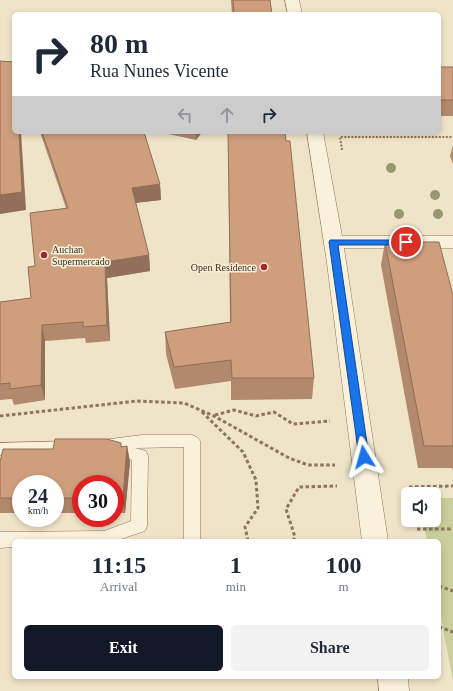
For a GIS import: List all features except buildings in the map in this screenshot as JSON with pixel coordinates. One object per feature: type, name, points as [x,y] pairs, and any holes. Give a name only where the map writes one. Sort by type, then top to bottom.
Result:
[{"type":"street","points":[[292,0],[295,12]]},
{"type":"street","points":[[315,134],[333,242],[375,539]]},
{"type":"street","points":[[333,242],[453,242]]},
{"type":"street","points":[[393,679],[394,691]]},
{"type":"lane","points":[[0,449],[106,446],[142,441],[192,441],[192,539]]},
{"type":"lane","points":[[106,446],[140,456],[139,526],[113,539]]},
{"type":"lane","points":[[0,540],[12,540]]},
{"type":"path","points":[[342,150],[340,137],[453,137]]},
{"type":"path","points":[[0,416],[137,401],[184,403],[214,416],[289,458],[308,465],[335,466]]},
{"type":"path","points":[[201,410],[214,425],[243,452],[256,480],[258,508],[245,527],[248,539]]},
{"type":"path","points":[[214,416],[234,410],[256,416],[274,412],[294,424],[330,421]]},
{"type":"path","points":[[294,539],[295,537],[286,509],[299,487],[338,486]]},
{"type":"path","points":[[409,487],[453,486]]},
{"type":"path","points":[[417,529],[453,528]]},
{"type":"path","points":[[441,587],[453,591]]},
{"type":"path","points":[[441,628],[453,632]]},
{"type":"green space","points":[[441,498],[453,498],[453,681],[441,617],[441,539],[427,539],[424,527],[441,527]]},
{"type":"place","name":"Auchan Supermercado","points":[[44,255]]},
{"type":"place","name":"Open Residence","points":[[264,267]]},
{"type":"route","points":[[364,457],[333,242],[406,242]]}]
